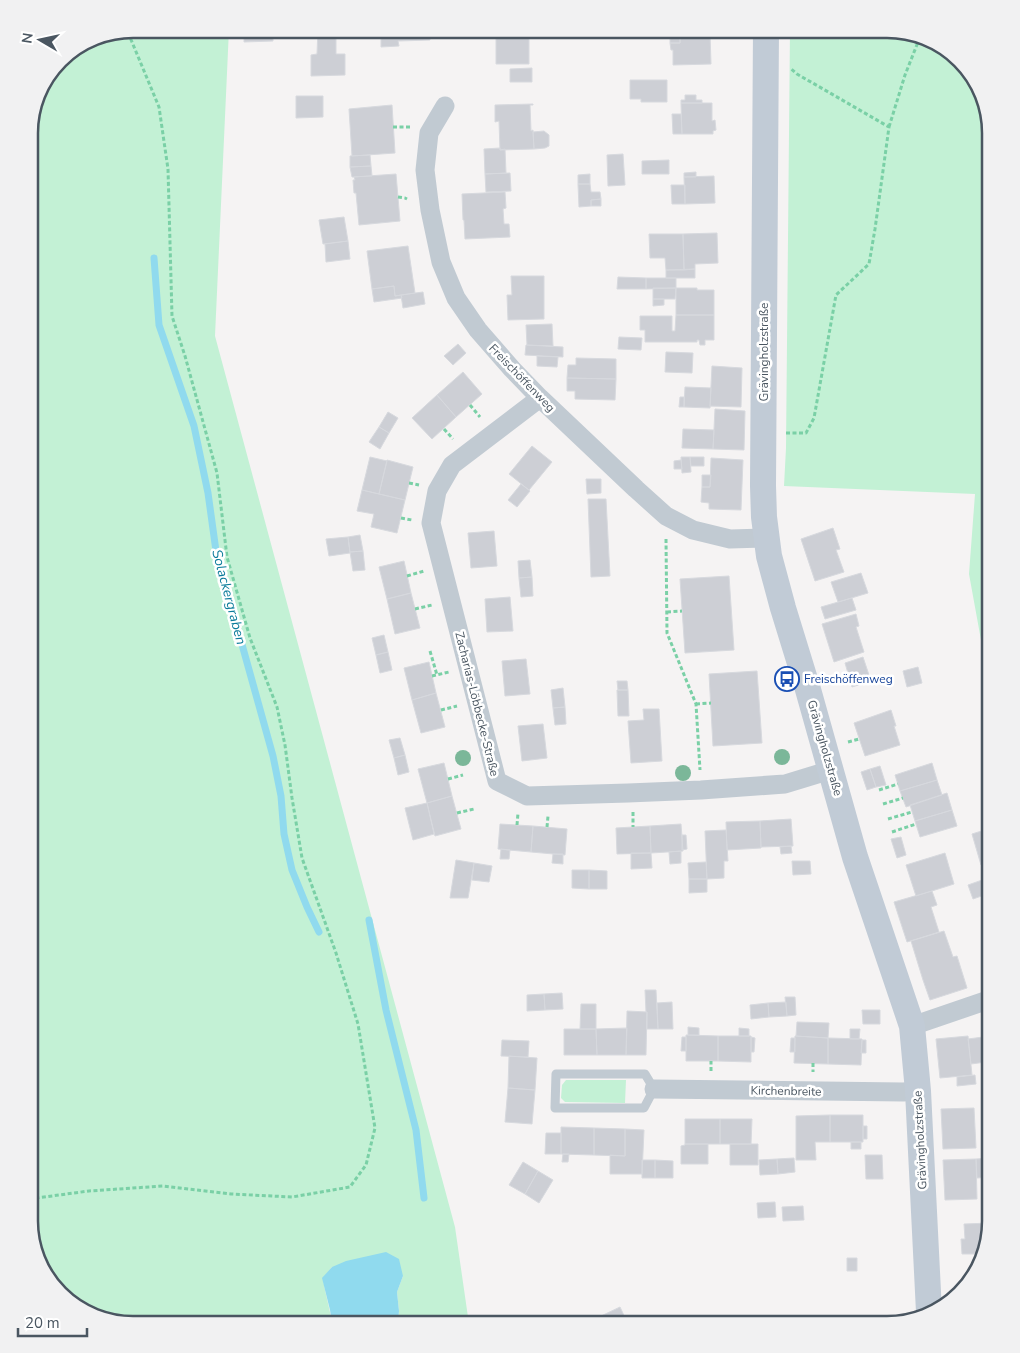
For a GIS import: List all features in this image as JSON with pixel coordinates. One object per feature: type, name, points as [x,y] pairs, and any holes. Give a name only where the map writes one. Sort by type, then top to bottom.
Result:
[{"type":"main road","name":"Grävingholzstraße","points":[[766,38],[763,486],[766,538],[783,608],[856,856],[912,1026],[918,1091],[929,1306]]},
{"type":"street","name":"Freischöffenweg","points":[[444,106],[429,133],[425,170],[430,210],[441,262],[456,298],[478,330],[512,370],[540,398],[666,516],[693,530],[730,539],[766,538]]},
{"type":"street","name":"Zacharias-Löbbecke-Straße","points":[[540,398],[452,465],[437,491],[432,523],[497,781],[527,796],[701,790],[785,784],[831,770]]},
{"type":"street","points":[[912,1026],[982,1001]]},
{"type":"street","name":"Kirchenbreite","points":[[654,1089],[918,1091]]},
{"type":"lane","points":[[556,1074],[644,1074],[654,1089],[644,1108],[555,1108],[556,1074]]},
{"type":"path","points":[[38,1198],[89,1191],[163,1186],[231,1194],[292,1197],[350,1187],[366,1165],[375,1128],[358,1024],[336,953],[302,858],[285,745],[277,707],[250,638],[228,557],[217,473],[172,316],[168,169],[164,138],[159,107],[130,38]]},
{"type":"path","points":[[782,433],[806,433],[810,426],[814,418],[836,295],[869,264],[889,127],[905,75],[918,43]]},
{"type":"path","points":[[785,65],[797,74],[889,127]]},
{"type":"path","points":[[393,127],[415,127]]},
{"type":"path","points":[[470,405],[481,419]]},
{"type":"path","points":[[666,534],[667,633],[696,704],[701,790]]},
{"type":"path","points":[[667,612],[682,611]]},
{"type":"path","points":[[430,651],[437,675]]},
{"type":"path","points":[[696,704],[711,703]]},
{"type":"path","points":[[441,710],[458,706]]},
{"type":"path","points":[[448,779],[463,774]]},
{"type":"path","points":[[879,790],[898,784]]},
{"type":"path","points":[[883,804],[902,798]]},
{"type":"path","points":[[456,813],[474,809]]},
{"type":"path","points":[[888,819],[912,812]]},
{"type":"path","points":[[892,832],[916,824]]},
{"type":"green space","points":[[229,38],[215,336],[455,1227],[468,1316],[399,1316],[397,1292],[403,1276],[332,1267],[323,1278],[330,1316],[132,1316],[114,1314],[79,1300],[61,1283],[47,1263],[38,1233],[38,126],[39,114],[45,96],[53,79],[65,65],[79,53],[90,47],[114,39]]},
{"type":"green space","points":[[790,38],[900,38],[912,41],[941,53],[967,79],[973,90],[982,120],[982,646],[969,574],[975,494],[784,486]]},
{"type":"green space","points":[[566,1080],[626,1080],[625,1103],[565,1102],[561,1098],[562,1085]]},
{"type":"water","points":[[386,1252],[399,1259],[403,1276],[397,1292],[399,1316],[331,1316],[322,1278],[332,1267],[346,1261]]},
{"type":"building","points":[[244,38],[273,38],[273,41],[244,42]]},
{"type":"building","points":[[318,38],[336,38],[336,54],[345,54],[345,75],[311,76],[311,55],[317,54]]},
{"type":"building","points":[[381,38],[430,38],[430,40],[398,41],[399,46],[381,47]]},
{"type":"building","points":[[496,38],[529,38],[529,64],[496,64]]},
{"type":"building","points":[[670,38],[680,38],[680,43],[670,43]]},
{"type":"building","points":[[680,38],[710,38],[711,64],[673,65],[673,50],[671,50],[670,43],[680,43]]},
{"type":"building","points":[[532,68],[532,82],[510,82],[510,69]]},
{"type":"building","points":[[630,80],[667,80],[667,102],[641,102],[641,99],[630,99]]},
{"type":"building","points":[[685,95],[696,95],[696,100],[702,100],[702,103],[681,103],[681,100],[685,100]]},
{"type":"building","points":[[296,96],[323,96],[323,117],[296,118]]},
{"type":"building","points":[[681,103],[712,103],[712,121],[715,120],[716,130],[713,131],[713,134],[682,134]]},
{"type":"building","points":[[533,104],[530,105],[534,149],[500,150],[499,121],[495,122],[495,105]]},
{"type":"building","points":[[392,105],[395,153],[352,156],[349,109]]},
{"type":"building","points":[[672,114],[681,114],[682,134],[673,134]]},
{"type":"building","points":[[544,131],[549,135],[549,146],[534,149],[533,132]]},
{"type":"building","points":[[500,148],[500,150],[505,149],[506,173],[485,174],[484,149]]},
{"type":"building","points":[[623,154],[625,185],[608,186],[607,155]]},
{"type":"building","points":[[370,155],[371,166],[350,167],[350,156]]},
{"type":"building","points":[[669,160],[669,174],[642,174],[642,161]]},
{"type":"building","points":[[371,166],[372,176],[352,177],[350,167]]},
{"type":"building","points":[[696,172],[696,177],[684,177],[684,173]]},
{"type":"building","points":[[510,173],[511,191],[486,192],[485,174]]},
{"type":"building","points":[[396,174],[400,221],[359,225],[356,193],[354,193],[354,177]]},
{"type":"building","points":[[590,174],[590,184],[578,184],[578,175]]},
{"type":"building","points":[[714,176],[715,203],[685,204],[684,177]]},
{"type":"building","points":[[578,184],[590,184],[591,192],[600,192],[601,199],[591,200],[591,206],[579,207]]},
{"type":"building","points":[[671,185],[685,185],[685,204],[672,204]]},
{"type":"building","points":[[505,192],[504,224],[509,224],[510,237],[465,239],[462,194]]},
{"type":"building","points":[[601,199],[601,206],[591,206],[591,200]]},
{"type":"building","points":[[344,217],[348,241],[323,244],[319,220]]},
{"type":"building","points":[[717,233],[718,263],[695,264],[695,269],[684,270],[683,234]]},
{"type":"building","points":[[649,234],[683,234],[684,270],[666,270],[665,258],[650,258]]},
{"type":"building","points":[[348,241],[350,259],[326,262],[325,244]]},
{"type":"building","points":[[408,246],[415,293],[395,296],[394,286],[372,289],[367,251]]},
{"type":"building","points":[[695,269],[695,278],[666,278],[666,270]]},
{"type":"building","points":[[511,276],[544,276],[544,319],[508,320],[507,295],[512,295]]},
{"type":"building","points":[[618,277],[646,278],[646,289],[617,289]]},
{"type":"building","points":[[646,278],[676,278],[676,288],[646,289]]},
{"type":"building","points":[[394,286],[395,296],[401,295],[402,298],[374,302],[372,289]]},
{"type":"building","points":[[653,288],[676,288],[675,299],[653,299]]},
{"type":"building","points":[[676,288],[714,290],[714,315],[676,315]]},
{"type":"building","points":[[423,292],[425,304],[403,308],[401,295]]},
{"type":"building","points":[[653,299],[664,299],[664,305],[653,306]]},
{"type":"building","points":[[676,315],[714,315],[714,340],[705,340],[705,345],[700,345],[699,340],[697,342],[645,342],[645,330],[640,330],[640,316],[672,316],[672,331],[675,331]]},
{"type":"building","points":[[552,324],[553,346],[527,345],[526,325]]},
{"type":"building","points":[[619,337],[642,338],[641,350],[618,349]]},
{"type":"building","points":[[458,344],[466,353],[453,365],[444,356]]},
{"type":"building","points":[[526,345],[563,347],[563,357],[525,355]]},
{"type":"building","points":[[666,352],[693,353],[692,373],[665,372]]},
{"type":"building","points":[[537,356],[558,357],[557,367],[537,366]]},
{"type":"building","points":[[576,358],[616,359],[616,379],[567,378],[568,365],[576,365]]},
{"type":"building","points":[[712,366],[742,368],[741,407],[710,406]]},
{"type":"building","points":[[463,372],[482,394],[456,417],[437,395]]},
{"type":"building","points":[[567,378],[616,379],[615,400],[575,399],[575,391],[567,391]]},
{"type":"building","points":[[685,387],[711,388],[710,408],[684,407]]},
{"type":"building","points":[[437,395],[456,417],[432,439],[412,418]]},
{"type":"building","points":[[680,397],[684,397],[684,407],[679,407]]},
{"type":"building","points":[[715,409],[745,411],[744,450],[713,449]]},
{"type":"building","points":[[388,412],[398,418],[389,433],[379,427]]},
{"type":"building","points":[[379,427],[389,433],[380,449],[369,442]]},
{"type":"building","points":[[683,429],[714,430],[713,449],[682,448]]},
{"type":"building","points":[[532,446],[552,462],[529,490],[509,474]]},
{"type":"building","points":[[370,457],[387,461],[379,494],[362,490]]},
{"type":"building","points":[[681,457],[690,457],[691,472],[682,473]]},
{"type":"building","points":[[690,457],[704,457],[704,466],[691,466]]},
{"type":"building","points":[[711,458],[743,460],[741,510],[709,509],[709,503],[701,502],[702,487],[710,487]]},
{"type":"building","points":[[387,460],[413,467],[405,500],[379,494]]},
{"type":"building","points":[[681,460],[682,469],[674,469],[674,461]]},
{"type":"building","points":[[702,475],[711,475],[710,487],[702,487]]},
{"type":"building","points":[[586,479],[601,479],[601,493],[587,494]]},
{"type":"building","points":[[521,484],[530,491],[517,507],[508,500]]},
{"type":"building","points":[[362,490],[405,500],[397,533],[371,527],[374,514],[357,511]]},
{"type":"building","points":[[588,499],[606,499],[610,576],[591,577]]},
{"type":"building","points":[[833,528],[840,549],[836,550],[844,572],[815,581],[801,539]]},
{"type":"building","points":[[494,531],[497,566],[471,568],[468,533]]},
{"type":"building","points":[[360,535],[363,551],[350,552],[348,537]]},
{"type":"building","points":[[348,537],[350,553],[329,556],[326,539]]},
{"type":"building","points":[[363,551],[365,570],[353,571],[350,552]]},
{"type":"building","points":[[530,560],[532,577],[519,578],[518,561]]},
{"type":"building","points":[[404,561],[411,593],[387,599],[379,567]]},
{"type":"building","points":[[861,573],[868,593],[838,602],[831,582]]},
{"type":"building","points":[[729,576],[734,650],[685,653],[680,579]]},
{"type":"building","points":[[532,577],[533,596],[521,597],[519,578]]},
{"type":"building","points":[[411,593],[420,628],[395,634],[387,599]]},
{"type":"building","points":[[510,597],[513,631],[487,632],[485,599]]},
{"type":"building","points":[[852,598],[856,610],[825,619],[821,607]]},
{"type":"building","points":[[856,614],[859,626],[856,627],[864,652],[834,662],[822,624]]},
{"type":"building","points":[[384,635],[388,652],[376,655],[372,638]]},
{"type":"building","points":[[388,652],[392,670],[380,673],[376,655]]},
{"type":"building","points":[[863,657],[871,681],[852,687],[845,663]]},
{"type":"building","points":[[526,659],[530,694],[505,696],[502,661]]},
{"type":"building","points":[[429,662],[436,693],[412,700],[404,668]]},
{"type":"building","points":[[918,667],[922,683],[907,687],[903,671]]},
{"type":"building","points":[[757,671],[762,743],[713,746],[709,674]]},
{"type":"building","points":[[617,681],[627,681],[628,690],[618,690]]},
{"type":"building","points":[[563,688],[565,707],[553,708],[551,690]]},
{"type":"building","points":[[617,690],[628,690],[629,716],[618,716]]},
{"type":"building","points":[[436,693],[445,727],[421,733],[412,700]]},
{"type":"building","points":[[565,707],[566,724],[555,725],[553,708]]},
{"type":"building","points":[[643,709],[659,709],[662,761],[631,763],[628,721],[644,720]]},
{"type":"building","points":[[891,710],[900,745],[865,756],[854,723]]},
{"type":"building","points":[[543,724],[547,758],[522,761],[518,726]]},
{"type":"building","points":[[400,738],[405,755],[394,758],[389,740]]},
{"type":"building","points":[[405,755],[409,772],[398,775],[394,758]]},
{"type":"building","points":[[444,763],[452,796],[427,803],[418,769]]},
{"type":"building","points":[[932,763],[937,780],[900,791],[895,775]]},
{"type":"building","points":[[880,766],[886,785],[876,787],[870,769]]},
{"type":"building","points":[[870,769],[876,787],[867,790],[861,772]]},
{"type":"building","points":[[937,780],[942,795],[906,807],[900,791]]},
{"type":"building","points":[[947,793],[952,810],[915,821],[910,805]]},
{"type":"building","points":[[452,796],[461,829],[435,836],[427,803]]},
{"type":"building","points":[[427,803],[434,834],[413,840],[405,808]]},
{"type":"building","points":[[952,810],[957,826],[920,837],[915,821]]},
{"type":"building","points":[[791,819],[793,846],[761,847],[760,821]]},
{"type":"building","points":[[760,821],[761,848],[727,850],[726,822]]},
{"type":"building","points":[[500,824],[533,826],[531,852],[498,849]]},
{"type":"building","points":[[681,824],[683,851],[651,853],[650,826]]},
{"type":"building","points":[[533,826],[567,829],[565,855],[531,852]]},
{"type":"building","points":[[650,826],[651,853],[617,854],[616,828]]},
{"type":"building","points":[[726,830],[728,861],[724,861],[724,878],[707,879],[705,831]]},
{"type":"building","points":[[982,831],[982,865],[981,865],[972,834]]},
{"type":"building","points":[[682,835],[686,835],[687,849],[682,850]]},
{"type":"building","points":[[901,837],[906,855],[897,858],[891,839]]},
{"type":"building","points":[[791,846],[792,853],[781,854],[780,847]]},
{"type":"building","points":[[501,849],[510,850],[509,859],[500,859]]},
{"type":"building","points":[[681,851],[681,863],[670,864],[669,852]]},
{"type":"building","points":[[631,853],[651,853],[652,868],[631,869]]},
{"type":"building","points":[[945,853],[954,884],[916,896],[906,865]]},
{"type":"building","points":[[553,854],[563,854],[563,864],[552,863]]},
{"type":"building","points":[[456,860],[474,863],[468,898],[450,898]]},
{"type":"building","points":[[792,861],[810,861],[811,874],[793,875]]},
{"type":"building","points":[[706,862],[707,879],[689,879],[688,863]]},
{"type":"building","points":[[474,863],[492,866],[489,882],[472,880]]},
{"type":"building","points":[[572,870],[589,870],[589,889],[572,888]]},
{"type":"building","points":[[589,870],[607,871],[607,889],[589,889]]},
{"type":"building","points":[[689,879],[707,879],[707,892],[689,893]]},
{"type":"building","points":[[982,880],[982,896],[973,899],[968,885]]},
{"type":"building","points":[[932,891],[937,905],[931,907],[939,932],[907,942],[894,902]]},
{"type":"building","points":[[944,931],[953,957],[957,956],[967,988],[930,1000],[911,941]]},
{"type":"building","points":[[645,990],[656,990],[658,1029],[647,1029]]},
{"type":"building","points":[[562,993],[563,1009],[545,1010],[544,994]]},
{"type":"building","points":[[544,994],[545,1010],[527,1011],[527,995]]},
{"type":"building","points":[[785,997],[795,997],[796,1015],[787,1016]]},
{"type":"building","points":[[672,1002],[673,1029],[658,1029],[657,1003]]},
{"type":"building","points":[[786,1002],[787,1016],[769,1017],[768,1003]]},
{"type":"building","points":[[768,1003],[769,1017],[751,1019],[750,1005]]},
{"type":"building","points":[[581,1004],[596,1004],[596,1029],[580,1029]]},
{"type":"building","points":[[862,1010],[880,1010],[880,1024],[863,1024]]},
{"type":"building","points":[[627,1011],[647,1012],[646,1055],[626,1055]]},
{"type":"building","points":[[797,1022],[829,1023],[828,1038],[796,1036]]},
{"type":"building","points":[[688,1027],[699,1028],[699,1035],[688,1035]]},
{"type":"building","points":[[627,1028],[626,1055],[597,1055],[596,1029]]},
{"type":"building","points":[[739,1028],[749,1029],[749,1036],[739,1036]]},
{"type":"building","points":[[564,1029],[596,1029],[597,1055],[564,1055]]},
{"type":"building","points":[[850,1029],[860,1029],[859,1039],[850,1039]]},
{"type":"building","points":[[686,1035],[718,1036],[718,1061],[686,1061]]},
{"type":"building","points":[[718,1036],[751,1036],[751,1062],[718,1061]]},
{"type":"building","points":[[795,1036],[828,1038],[828,1064],[794,1063]]},
{"type":"building","points":[[968,1036],[972,1075],[940,1078],[936,1039]]},
{"type":"building","points":[[682,1037],[686,1037],[686,1051],[681,1051]]},
{"type":"building","points":[[751,1037],[755,1038],[754,1052],[751,1052]]},
{"type":"building","points":[[982,1037],[982,1063],[971,1064],[968,1039]]},
{"type":"building","points":[[791,1038],[795,1038],[795,1052],[790,1052]]},
{"type":"building","points":[[828,1038],[862,1039],[861,1065],[828,1064]]},
{"type":"building","points":[[502,1040],[529,1041],[528,1057],[501,1056]]},
{"type":"building","points":[[862,1040],[866,1040],[866,1053],[861,1053]]},
{"type":"building","points":[[509,1056],[537,1058],[535,1090],[508,1088]]},
{"type":"building","points":[[975,1075],[976,1084],[957,1086],[957,1077]]},
{"type":"building","points":[[508,1088],[535,1090],[532,1124],[505,1122]]},
{"type":"building","points":[[974,1108],[976,1148],[943,1149],[941,1109]]},
{"type":"building","points":[[830,1115],[830,1142],[815,1142],[816,1160],[796,1160],[796,1116]]},
{"type":"building","points":[[830,1115],[863,1115],[863,1142],[830,1142]]},
{"type":"building","points":[[685,1119],[720,1119],[720,1144],[685,1144]]},
{"type":"building","points":[[720,1119],[752,1119],[751,1144],[720,1144]]},
{"type":"building","points":[[863,1126],[867,1126],[867,1139],[863,1139]]},
{"type":"building","points":[[561,1127],[594,1128],[594,1155],[561,1154]]},
{"type":"building","points":[[594,1128],[625,1129],[625,1156],[594,1155]]},
{"type":"building","points":[[625,1129],[644,1130],[642,1174],[610,1174],[610,1155],[625,1156]]},
{"type":"building","points":[[546,1133],[561,1133],[561,1154],[545,1154]]},
{"type":"building","points":[[851,1142],[861,1142],[861,1149],[851,1149]]},
{"type":"building","points":[[685,1144],[708,1144],[708,1164],[681,1164],[681,1146]]},
{"type":"building","points":[[730,1144],[758,1144],[758,1165],[730,1165]]},
{"type":"building","points":[[563,1154],[569,1154],[568,1162],[562,1162]]},
{"type":"building","points":[[865,1155],[882,1155],[883,1179],[866,1179]]},
{"type":"building","points":[[794,1158],[795,1172],[778,1174],[777,1159]]},
{"type":"building","points":[[777,1159],[778,1174],[760,1175],[759,1160]]},
{"type":"building","points":[[976,1159],[982,1159],[982,1178],[977,1178]]},
{"type":"building","points":[[976,1159],[977,1199],[945,1200],[943,1160]]},
{"type":"building","points":[[642,1160],[655,1160],[655,1178],[642,1178]]},
{"type":"building","points":[[655,1160],[673,1161],[673,1178],[655,1178]]},
{"type":"building","points":[[523,1162],[538,1171],[525,1194],[509,1185]]},
{"type":"building","points":[[538,1171],[553,1180],[539,1203],[525,1194]]},
{"type":"building","points":[[775,1202],[776,1217],[758,1218],[757,1203]]},
{"type":"building","points":[[803,1206],[804,1220],[783,1221],[782,1207]]},
{"type":"building","points":[[982,1223],[982,1233],[976,1254],[962,1254],[961,1239],[965,1239],[964,1224]]},
{"type":"building","points":[[847,1258],[857,1258],[857,1271],[847,1271]]},
{"type":"building","points":[[620,1307],[624,1316],[601,1316]]},
{"type":"waterway","name":"Solackergraben","points":[[154,258],[159,325],[194,426],[208,493],[216,551],[273,756],[281,796],[284,834],[292,870],[319,932]]},
{"type":"waterway","points":[[369,920],[386,1010],[416,1130],[424,1198]]},
{"type":"place","name":"Freischöffenweg","points":[[787,679]]}]
